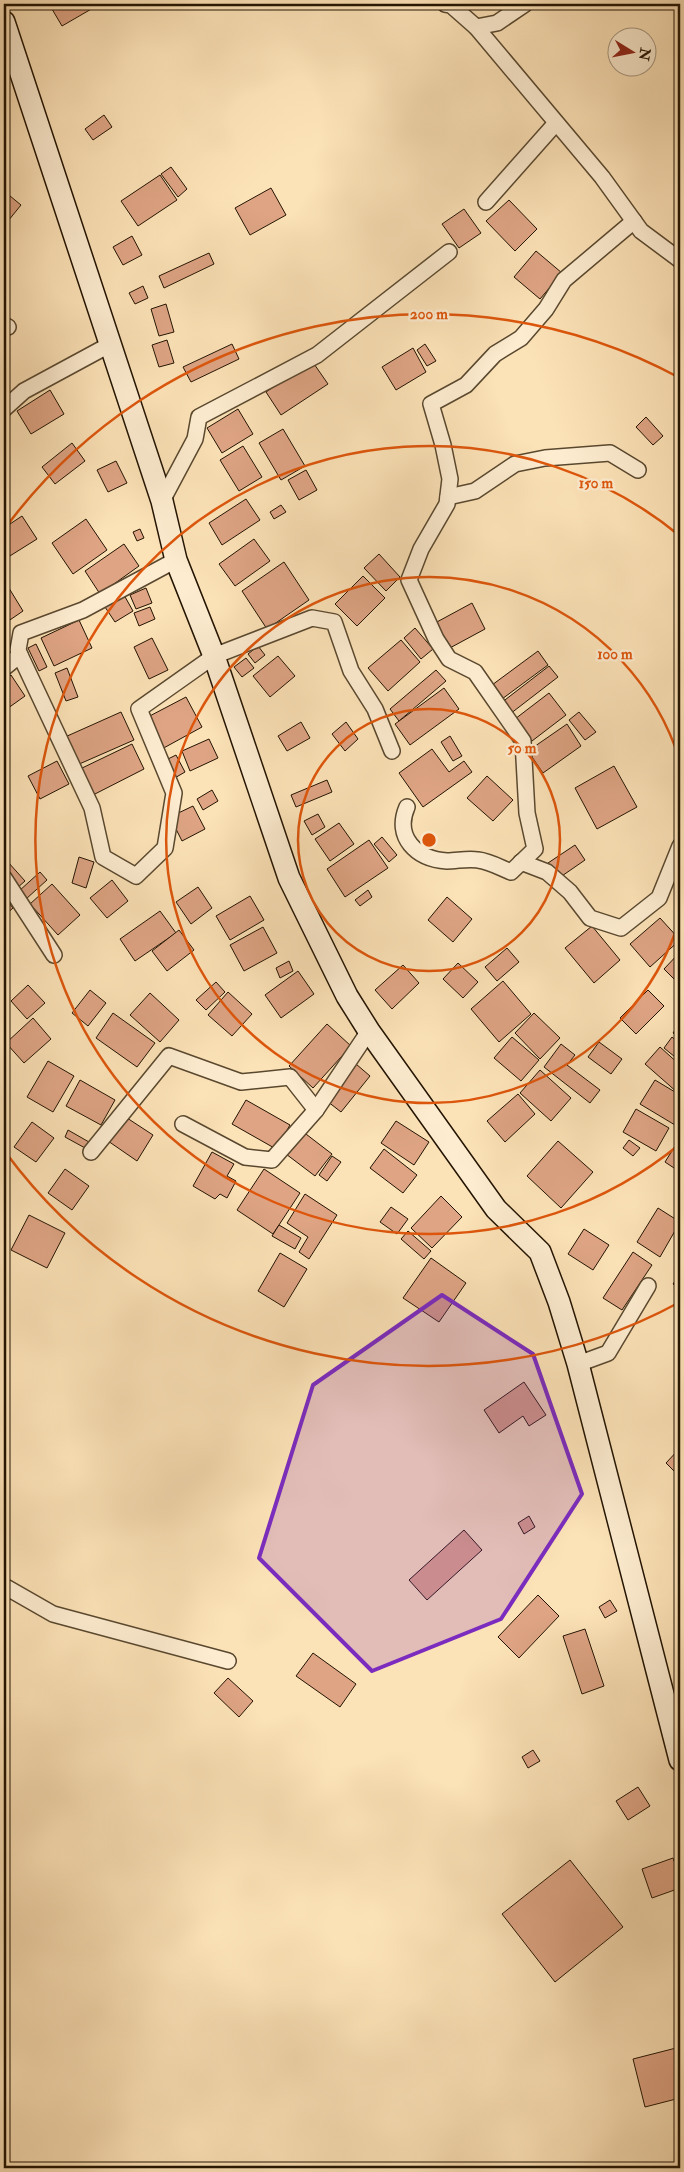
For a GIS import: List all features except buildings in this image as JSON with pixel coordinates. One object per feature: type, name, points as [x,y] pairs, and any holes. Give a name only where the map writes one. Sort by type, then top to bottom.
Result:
[{"type":"main road","points":[[4,22],[162,501],[176,560],[214,656],[289,878],[347,996],[369,1031],[496,1208],[540,1252],[559,1302],[578,1364],[676,1721],[680,1760]]},
{"type":"street","points":[[445,4],[451,5],[476,27],[602,177],[641,231],[680,260]]},
{"type":"street","points":[[476,27],[497,23],[525,4]]},
{"type":"street","points":[[486,202],[556,123]]},
{"type":"street","points":[[407,807],[401,820],[404,838],[420,854],[445,860],[478,860],[511,872],[535,849],[527,813],[523,740],[475,672],[449,659],[436,639],[409,580],[421,549],[447,504],[448,497],[450,479],[444,445],[431,404],[466,385],[495,354],[521,338],[546,309],[564,280],[634,220]]},
{"type":"street","points":[[162,501],[195,440],[198,418],[317,355],[449,252]]},
{"type":"street","points":[[4,409],[24,391],[110,344]]},
{"type":"street","points":[[448,497],[475,491],[515,464],[545,458],[610,453],[638,470]]},
{"type":"street","points":[[176,560],[83,610],[21,633],[18,650],[92,808],[103,857],[136,876],[165,848],[174,793],[138,709],[214,656],[312,618],[334,622],[352,670],[375,709],[392,751]]},
{"type":"street","points":[[4,668],[20,655]]},
{"type":"street","points":[[521,862],[547,872],[570,892],[590,918],[621,928],[659,898],[680,846]]},
{"type":"street","points":[[4,878],[54,955]]},
{"type":"street","points":[[183,1124],[245,1157],[272,1160],[316,1110],[369,1031]]},
{"type":"street","points":[[91,1152],[169,1056],[241,1082],[290,1077],[316,1110]]},
{"type":"street","points":[[578,1364],[608,1353],[648,1286]]},
{"type":"street","points":[[4,1586],[53,1614],[228,1661]]},
{"type":"highlighted area","points":[[442,1295],[533,1354],[582,1494],[501,1619],[372,1671],[259,1558],[313,1385]]}]
